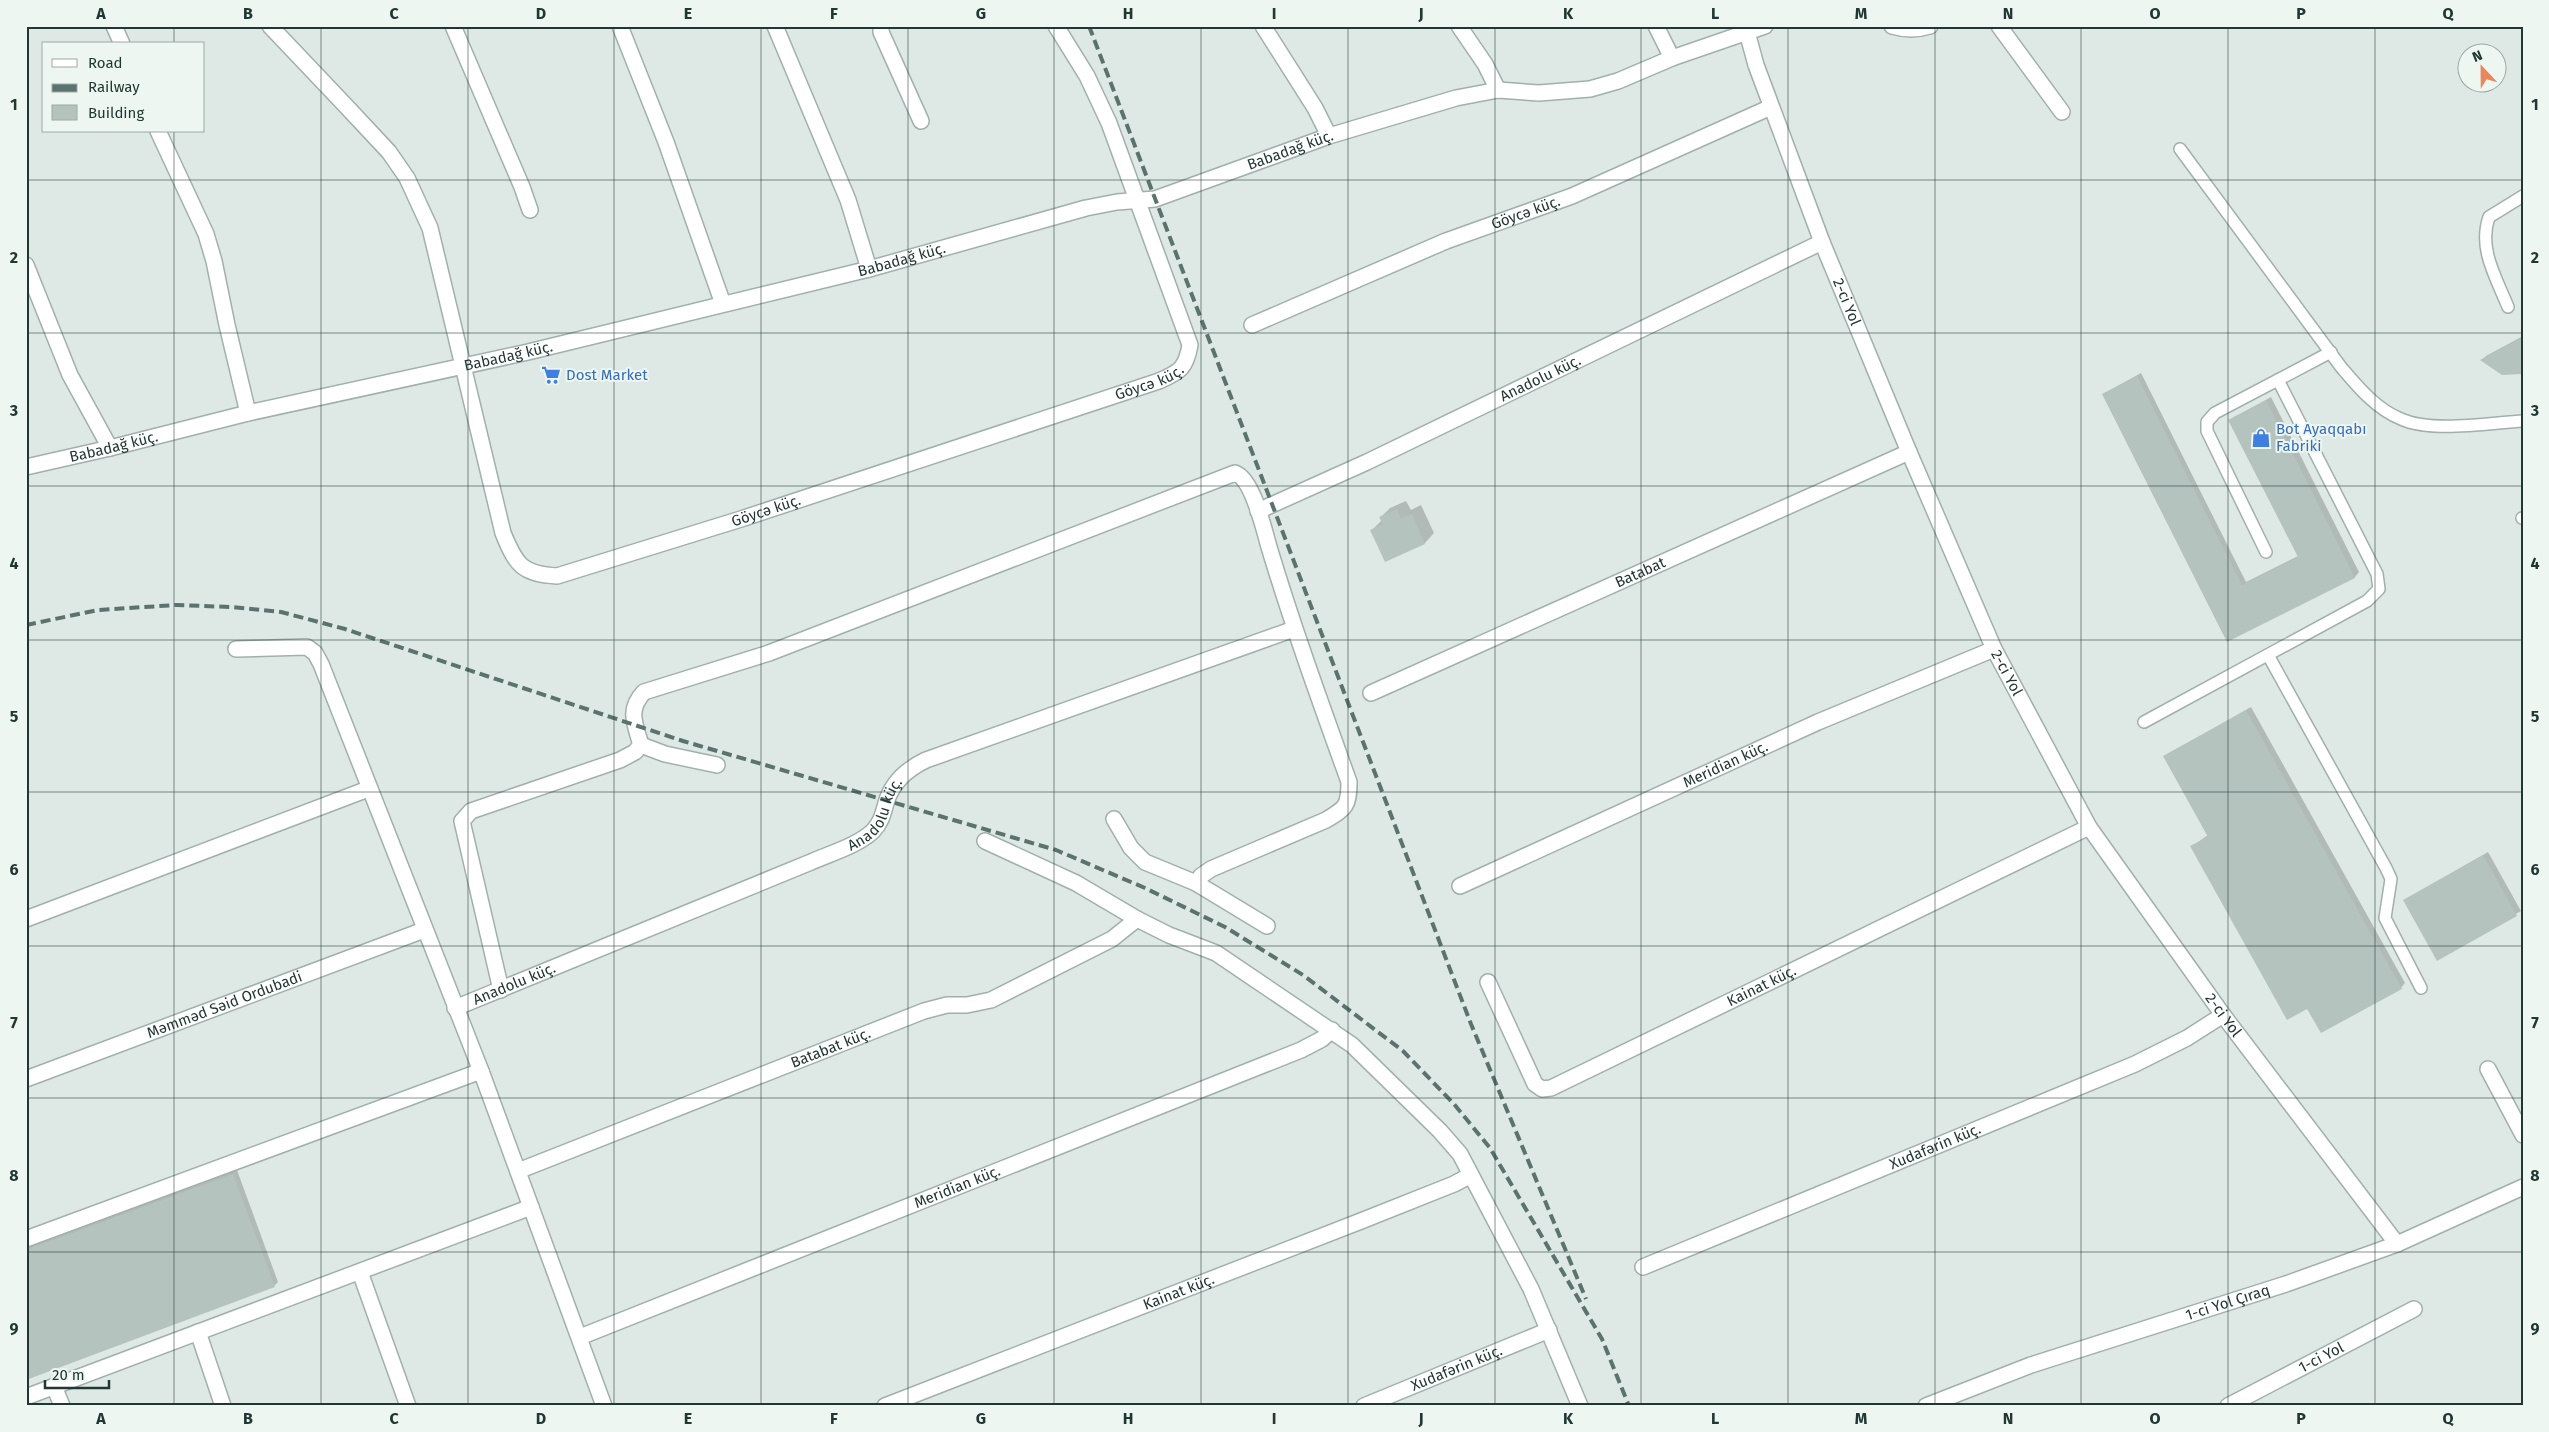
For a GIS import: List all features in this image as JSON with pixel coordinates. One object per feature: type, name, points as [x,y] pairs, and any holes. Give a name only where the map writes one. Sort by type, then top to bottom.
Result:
[{"type":"street","points":[[114,26],[121,42]]},
{"type":"street","name":"Göycə küç.","points":[[270,26],[389,152],[407,178],[430,228],[503,534],[510,551],[520,565],[535,575],[557,576],[741,519],[1159,381],[1176,373],[1187,361],[1190,345],[1138,200]]},
{"type":"street","points":[[454,26],[530,210]]},
{"type":"street","points":[[620,26],[666,142],[723,304]]},
{"type":"street","points":[[775,26],[848,200],[869,269]]},
{"type":"street","points":[[881,26],[881,32],[922,121]]},
{"type":"street","points":[[1056,26],[1087,76],[1109,123],[1138,200]]},
{"type":"street","points":[[1063,26],[1068,45]]},
{"type":"street","points":[[1263,26],[1315,108],[1329,136]]},
{"type":"street","points":[[1459,26],[1485,64],[1498,90]]},
{"type":"street","points":[[1656,26],[1672,58]]},
{"type":"street","name":"Babadağ küç.","points":[[26,466],[110,448],[248,413],[463,366],[869,269],[1086,208],[1117,202],[1155,199],[1329,136],[1456,98],[1498,90],[1539,93],[1590,89],[1618,81],[1672,58],[1765,26]]},
{"type":"street","points":[[1892,26],[1902,29],[1920,29],[1930,26]]},
{"type":"street","points":[[1999,26],[2062,112]]},
{"type":"street","name":"2-ci Yol","points":[[1747,32],[1756,65],[1822,242],[1909,452],[1994,649],[2089,827],[2223,1015],[2397,1244]]},
{"type":"street","name":"Göycə küç.","points":[[1252,326],[1446,241],[1572,196],[1771,107]]},
{"type":"street","points":[[158,132],[209,243],[248,413]]},
{"type":"street","name":"Anadolu küç.","points":[[1258,511],[1376,458],[1822,242]]},
{"type":"street","points":[[26,264],[70,375],[110,448]]},
{"type":"street","name":"Batabat","points":[[1371,693],[1909,452]]},
{"type":"street","points":[[641,745],[633,711],[635,701],[644,692],[769,653],[1235,473],[1244,480],[1258,511],[1294,629],[1349,782],[1349,800],[1342,810],[1326,820],[1211,870],[1201,876],[1196,883]]},
{"type":"street","name":"Anadolu küç.","points":[[456,1008],[812,862],[861,840],[874,830],[882,818],[886,801],[901,775],[926,760],[1294,629]]},
{"type":"street","points":[[236,649],[307,647],[315,653],[481,1070],[604,1406]]},
{"type":"street","name":"Meridian küç.","points":[[1460,886],[1818,722],[1994,649]]},
{"type":"street","points":[[641,745],[665,754],[717,765]]},
{"type":"street","points":[[501,990],[462,821],[464,816],[471,811],[620,760],[635,752],[641,745]]},
{"type":"street","points":[[26,919],[368,789]]},
{"type":"street","points":[[1114,819],[1131,848],[1145,862],[1196,883],[1267,926]]},
{"type":"street","name":"Kainat küç.","points":[[1488,982],[1535,1084],[1542,1089],[1551,1088],[2089,827]]},
{"type":"street","points":[[985,841],[1076,883],[1137,919],[1169,935],[1216,953],[1352,1045],[1440,1131],[1460,1154],[1531,1289],[1580,1406]]},
{"type":"street","name":"Batabat küç.","points":[[518,1171],[924,1011],[947,1005],[967,1005],[991,1000],[1112,939],[1137,919]]},
{"type":"street","name":"Məmməd Səid Ordubadi","points":[[26,1080],[424,930]]},
{"type":"street","name":"Xudafərin küç.","points":[[1643,1267],[2135,1064],[2187,1038],[2223,1015]]},
{"type":"street","name":"Meridian küç.","points":[[580,1337],[1301,1050],[1322,1039],[1332,1030]]},
{"type":"street","points":[[2488,1069],[2523,1135]]},
{"type":"street","points":[[26,1239],[481,1070]]},
{"type":"street","name":"Kainat küç.","points":[[885,1406],[1361,1221],[1454,1184],[1471,1175]]},
{"type":"street","name":"1-ci Yol Çıraq","points":[[1926,1406],[2031,1365],[2286,1284],[2397,1244],[2523,1187]]},
{"type":"street","points":[[26,1397],[531,1207]]},
{"type":"street","points":[[360,1272],[408,1406]]},
{"type":"street","name":"1-ci Yol","points":[[2228,1406],[2414,1309]]},
{"type":"street","name":"Xudafərin küç.","points":[[1364,1406],[1549,1330]]},
{"type":"street","points":[[198,1332],[223,1406]]},
{"type":"street","points":[[54,1386],[62,1406]]},
{"type":"lane","points":[[2180,149],[2331,352],[2371,400],[2402,420],[2421,425],[2523,421]]},
{"type":"lane","points":[[2508,307],[2485,250],[2484,230],[2489,217],[2523,196]]},
{"type":"lane","points":[[2266,552],[2207,431],[2207,422],[2215,413],[2331,352]]},
{"type":"lane","points":[[2144,722],[2367,602],[2379,589],[2377,574],[2278,380]]},
{"type":"lane","points":[[2268,655],[2386,868],[2391,879],[2385,918],[2421,988]]},
{"type":"building","points":[[2523,337],[2523,374],[2502,375],[2480,360]]},
{"type":"building","points":[[2137,376],[2242,585],[2298,557],[2228,420],[2266,400],[2355,578],[2227,642],[2102,394]]},
{"type":"building","points":[[1397,509],[1401,519],[1412,514],[1425,544],[1385,562],[1370,530],[1383,524],[1379,517]]},
{"type":"building","points":[[2246,710],[2402,989],[2321,1033],[2307,1009],[2287,1020],[2190,846],[2208,837],[2163,756]]},
{"type":"building","points":[[2483,855],[2517,916],[2437,961],[2403,900]]},
{"type":"building","points":[[233,1174],[275,1287],[26,1380],[26,1250]]},
{"type":"railway","points":[[1089,26],[1471,1024],[1586,1299]]},
{"type":"railway","points":[[26,625],[98,610],[176,605],[231,607],[281,612],[345,629],[683,741],[1056,850],[1145,888],[1225,927],[1303,975],[1403,1051],[1454,1104],[1490,1148],[1602,1339],[1629,1406]]},
{"type":"place","name":"Dost Market","points":[[551,375]]},
{"type":"place","name":"Bot Ayaqqabı Fabriki","points":[[2261,438]]}]
